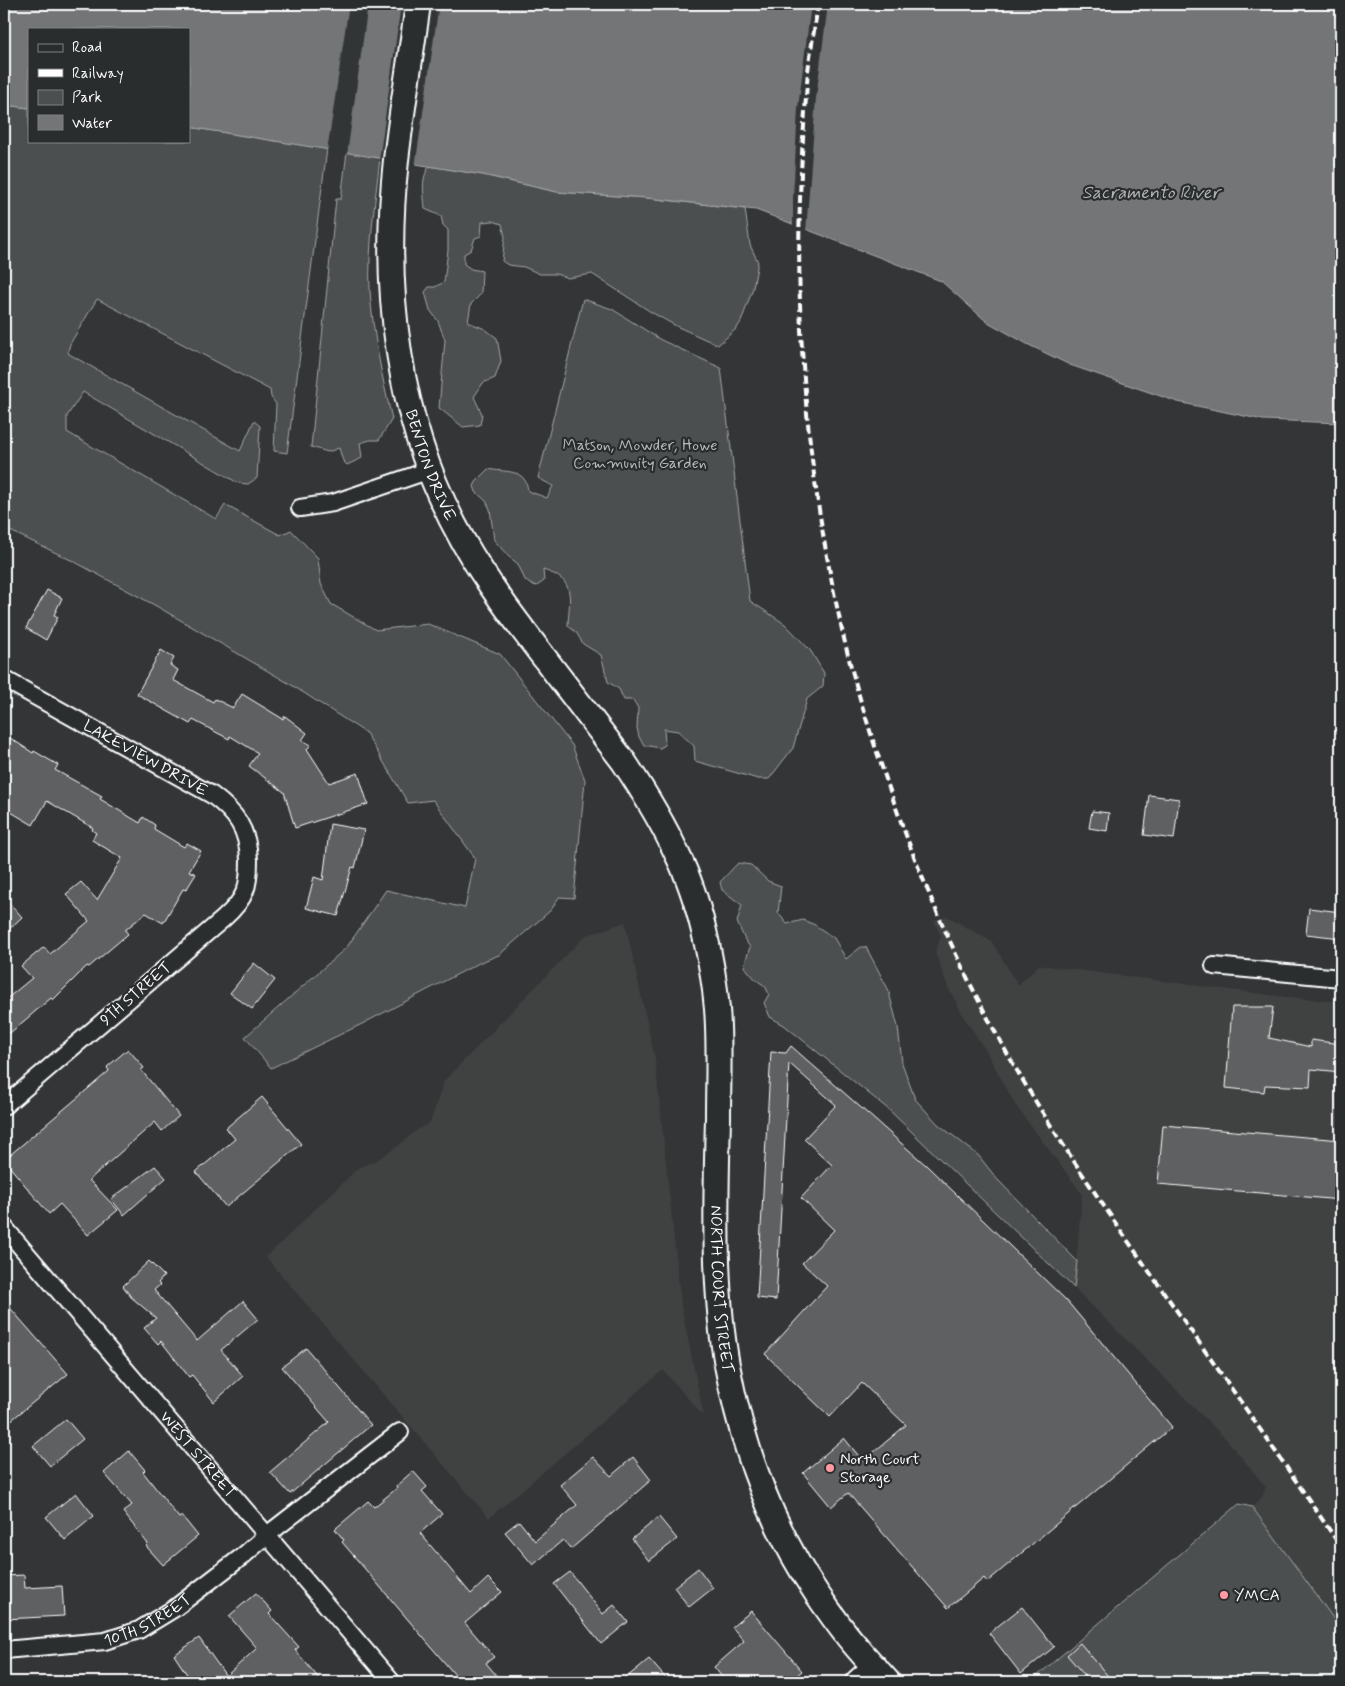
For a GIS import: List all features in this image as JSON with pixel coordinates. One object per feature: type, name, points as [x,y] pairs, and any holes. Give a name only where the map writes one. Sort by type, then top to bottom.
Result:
[{"type":"street","name":"BENTON DRIVE","points":[[418,4],[396,158],[391,223],[392,289],[398,353],[412,413],[430,470],[454,522],[477,563],[514,618],[624,762],[638,783],[680,858]]},
{"type":"street","points":[[300,508],[333,503],[430,470]]},
{"type":"street","name":"LAKEVIEW DRIVE","points":[[4,679],[212,795],[226,805],[245,832],[248,844],[249,868]]},
{"type":"street","name":"NORTH COURT STREET","points":[[680,858],[694,899],[710,959],[717,1008],[719,1048],[718,1277],[727,1364],[742,1430],[754,1468],[786,1541],[816,1592],[854,1644],[874,1677]]},
{"type":"street","name":"9TH STREET","points":[[4,1106],[234,909],[245,892],[249,868]]},
{"type":"street","points":[[1214,966],[1341,978]]},
{"type":"street","name":"WEST STREET","points":[[4,1227],[392,1682]]},
{"type":"street","name":"10TH STREET","points":[[4,1650],[105,1641],[139,1630],[175,1608],[244,1556],[267,1535],[400,1432]]},
{"type":"shaded area","points":[[947,916],[992,942],[1018,985],[1039,965],[1277,996],[1341,1002],[1341,1629],[1252,1507],[1262,1497],[1266,1487],[1227,1440],[1074,1288],[1082,1194],[1016,1106],[948,987],[935,952],[941,936],[934,921]]},
{"type":"shaded area","points":[[625,922],[655,1059],[681,1305],[704,1417],[663,1370],[489,1518],[266,1257],[355,1171],[364,1165],[374,1162],[428,1124],[444,1081],[585,936]]},
{"type":"green space","points":[[4,105],[28,108],[28,142],[190,142],[190,127],[327,149],[287,453],[274,451],[276,404],[271,397],[270,390],[97,299],[70,344],[69,354],[240,451],[254,421],[260,426],[257,478],[248,484],[238,483],[83,392],[67,416],[67,432],[216,519],[225,505],[280,535],[291,530],[318,558],[321,584],[331,604],[376,630],[428,624],[500,654],[572,745],[585,780],[574,898],[559,897],[551,910],[499,955],[481,962],[364,1023],[271,1068],[245,1037],[347,947],[386,890],[465,908],[475,858],[433,800],[408,803],[366,733],[290,684],[158,607],[75,562],[4,528]]},
{"type":"green space","points":[[347,152],[380,158],[371,241],[370,291],[378,356],[392,419],[379,440],[360,443],[362,458],[347,465],[343,461],[339,448],[328,452],[311,447],[336,199],[341,199]]},
{"type":"green space","points":[[430,166],[483,175],[557,192],[647,198],[745,209],[750,245],[758,262],[753,288],[741,322],[718,345],[676,326],[651,312],[592,274],[568,278],[556,274],[540,274],[524,267],[508,265],[502,261],[505,237],[502,224],[493,221],[482,222],[481,236],[475,238],[471,250],[464,254],[464,264],[471,269],[482,271],[481,294],[471,304],[468,322],[485,329],[497,338],[501,361],[495,378],[483,383],[474,397],[482,414],[480,425],[463,427],[439,408],[445,340],[438,321],[430,310],[425,292],[429,287],[435,287],[444,282],[448,250],[448,230],[443,225],[441,216],[425,209],[424,181]]},
{"type":"green space","name":"Matson, Mowder, Howe Community Garden","points":[[583,299],[612,309],[661,340],[721,368],[750,601],[785,624],[810,650],[824,673],[823,686],[807,699],[793,748],[769,779],[758,779],[695,761],[694,746],[678,731],[664,729],[665,745],[660,748],[644,745],[639,737],[637,728],[638,708],[633,700],[624,700],[619,689],[608,682],[601,655],[583,644],[576,632],[568,626],[569,591],[566,584],[554,574],[543,570],[544,581],[537,586],[530,584],[525,580],[518,564],[494,540],[490,509],[486,501],[476,492],[474,486],[488,469],[507,471],[523,478],[528,491],[547,498],[553,486],[538,478]]},
{"type":"green space","points":[[738,863],[751,865],[768,881],[781,886],[778,913],[787,924],[803,920],[815,925],[834,938],[846,959],[861,947],[866,947],[888,989],[898,1027],[902,1063],[915,1099],[938,1124],[978,1155],[997,1179],[1077,1261],[1074,1288],[888,1109],[784,1025],[770,1017],[764,1003],[769,994],[765,986],[755,979],[744,966],[750,947],[737,922],[742,905],[722,890],[720,882]]},
{"type":"green space","name":"YMCA","points":[[1239,1504],[1252,1507],[1341,1629],[1341,1682],[1030,1682]]},
{"type":"water","name":"Sacramento River","points":[[4,4],[1341,4],[1341,423],[1263,420],[1178,402],[1070,365],[986,321],[941,281],[756,210],[647,198],[557,192],[483,175],[190,127],[190,28],[28,28],[28,108],[4,105]]},
{"type":"pier","points":[[349,4],[368,4],[347,155],[327,152]]},
{"type":"pier","points":[[401,4],[439,4],[415,167],[379,161]]},
{"type":"pier","points":[[811,4],[828,4],[816,98],[806,232],[793,227],[793,197],[798,108]]},
{"type":"building","points":[[47,590],[62,598],[54,615],[58,617],[46,640],[26,628]]},
{"type":"building","points":[[161,650],[174,658],[170,665],[178,670],[173,680],[213,702],[215,699],[233,708],[242,694],[283,719],[285,716],[307,733],[302,740],[311,745],[307,749],[329,783],[358,773],[368,804],[295,828],[284,792],[249,766],[258,753],[230,736],[229,739],[193,720],[190,724],[137,694]]},
{"type":"building","points":[[4,734],[33,753],[34,751],[58,765],[55,770],[102,796],[100,799],[140,823],[143,817],[155,825],[154,829],[184,847],[187,843],[201,851],[189,871],[196,874],[186,890],[183,889],[163,923],[146,913],[125,930],[128,934],[89,967],[87,966],[53,1000],[51,998],[4,1038],[4,1001],[32,978],[21,966],[44,947],[50,954],[89,921],[66,894],[81,882],[97,900],[122,858],[92,840],[96,833],[92,830],[93,828],[47,801],[33,825],[4,808]]},
{"type":"building","points":[[1149,795],[1179,799],[1174,839],[1144,835]]},
{"type":"building","points":[[1092,811],[1109,813],[1107,831],[1089,828]]},
{"type":"building","points":[[330,824],[364,830],[355,868],[352,867],[338,916],[306,908],[314,877],[323,880]]},
{"type":"building","points":[[4,897],[22,917],[4,934]]},
{"type":"building","points":[[1309,908],[1341,912],[1341,938],[1306,934]]},
{"type":"building","points":[[254,963],[275,980],[252,1009],[230,993]]},
{"type":"building","points":[[1232,1007],[1273,1007],[1269,1038],[1311,1047],[1311,1040],[1341,1044],[1341,1072],[1311,1069],[1310,1087],[1265,1085],[1264,1092],[1226,1088]]},
{"type":"building","points":[[791,1046],[927,1166],[1067,1301],[1172,1427],[987,1582],[984,1578],[948,1608],[848,1493],[831,1507],[803,1473],[844,1438],[863,1461],[906,1425],[862,1383],[830,1417],[765,1354],[827,1286],[802,1263],[834,1230],[801,1198],[832,1165],[804,1139],[836,1105],[789,1063],[776,1300],[757,1298],[771,1052],[786,1053]]},
{"type":"building","points":[[128,1049],[144,1068],[141,1070],[179,1116],[162,1131],[155,1122],[89,1180],[118,1210],[88,1235],[60,1204],[49,1214],[4,1160],[109,1071],[107,1067]]},
{"type":"building","points":[[262,1097],[301,1144],[226,1207],[196,1172],[235,1139],[226,1128]]},
{"type":"building","points":[[1163,1125],[1341,1140],[1341,1200],[1158,1184]]},
{"type":"building","points":[[155,1166],[166,1178],[124,1215],[111,1199]]},
{"type":"building","points":[[149,1261],[164,1276],[158,1283],[160,1285],[154,1290],[197,1341],[243,1301],[258,1319],[221,1350],[243,1376],[214,1402],[192,1375],[189,1377],[161,1341],[158,1344],[144,1328],[156,1318],[131,1297],[123,1286]]},
{"type":"building","points":[[4,1301],[68,1374],[4,1426]]},
{"type":"building","points":[[306,1348],[371,1425],[290,1494],[270,1472],[329,1422],[282,1367]]},
{"type":"building","points":[[66,1419],[83,1439],[50,1466],[33,1446]]},
{"type":"building","points":[[129,1451],[179,1518],[182,1516],[198,1536],[163,1565],[146,1546],[148,1544],[123,1512],[132,1505],[104,1473]]},
{"type":"building","points":[[593,1457],[611,1476],[633,1457],[651,1480],[571,1549],[563,1540],[533,1565],[505,1532],[519,1521],[535,1541],[577,1505],[560,1485]]},
{"type":"building","points":[[413,1471],[427,1487],[422,1491],[442,1514],[420,1533],[471,1594],[488,1578],[502,1592],[465,1623],[494,1657],[486,1663],[502,1682],[461,1682],[342,1542],[344,1540],[335,1529],[368,1501],[374,1507],[397,1488],[396,1486]]},
{"type":"building","points":[[76,1493],[94,1516],[65,1540],[46,1517]]},
{"type":"building","points":[[659,1517],[677,1539],[649,1561],[632,1539]]},
{"type":"building","points":[[698,1568],[713,1588],[689,1607],[674,1587]]},
{"type":"building","points":[[570,1572],[603,1614],[614,1605],[628,1622],[601,1644],[554,1584]]},
{"type":"building","points":[[24,1575],[25,1588],[62,1586],[64,1616],[4,1619],[4,1576]]},
{"type":"building","points":[[256,1593],[272,1611],[269,1614],[299,1647],[295,1650],[322,1682],[192,1682],[174,1655],[199,1638],[226,1676],[257,1648],[229,1616]]},
{"type":"building","points":[[1022,1607],[1054,1647],[1021,1674],[989,1633]]},
{"type":"building","points":[[751,1611],[802,1671],[789,1682],[726,1682],[714,1667],[744,1641],[732,1627]]},
{"type":"building","points":[[1080,1643],[1113,1682],[1090,1682],[1067,1655]]},
{"type":"building","points":[[649,1659],[669,1682],[621,1682]]},
{"type":"railway","points":[[818,4],[808,71],[800,199],[799,261],[804,383],[818,505],[841,625],[850,664],[886,779],[914,857],[946,933],[982,1007],[1022,1079],[1105,1208],[1341,1547]]},
{"type":"place","name":"North Court Storage","points":[[830,1468]]},
{"type":"place","name":"YMCA","points":[[1224,1595]]}]
